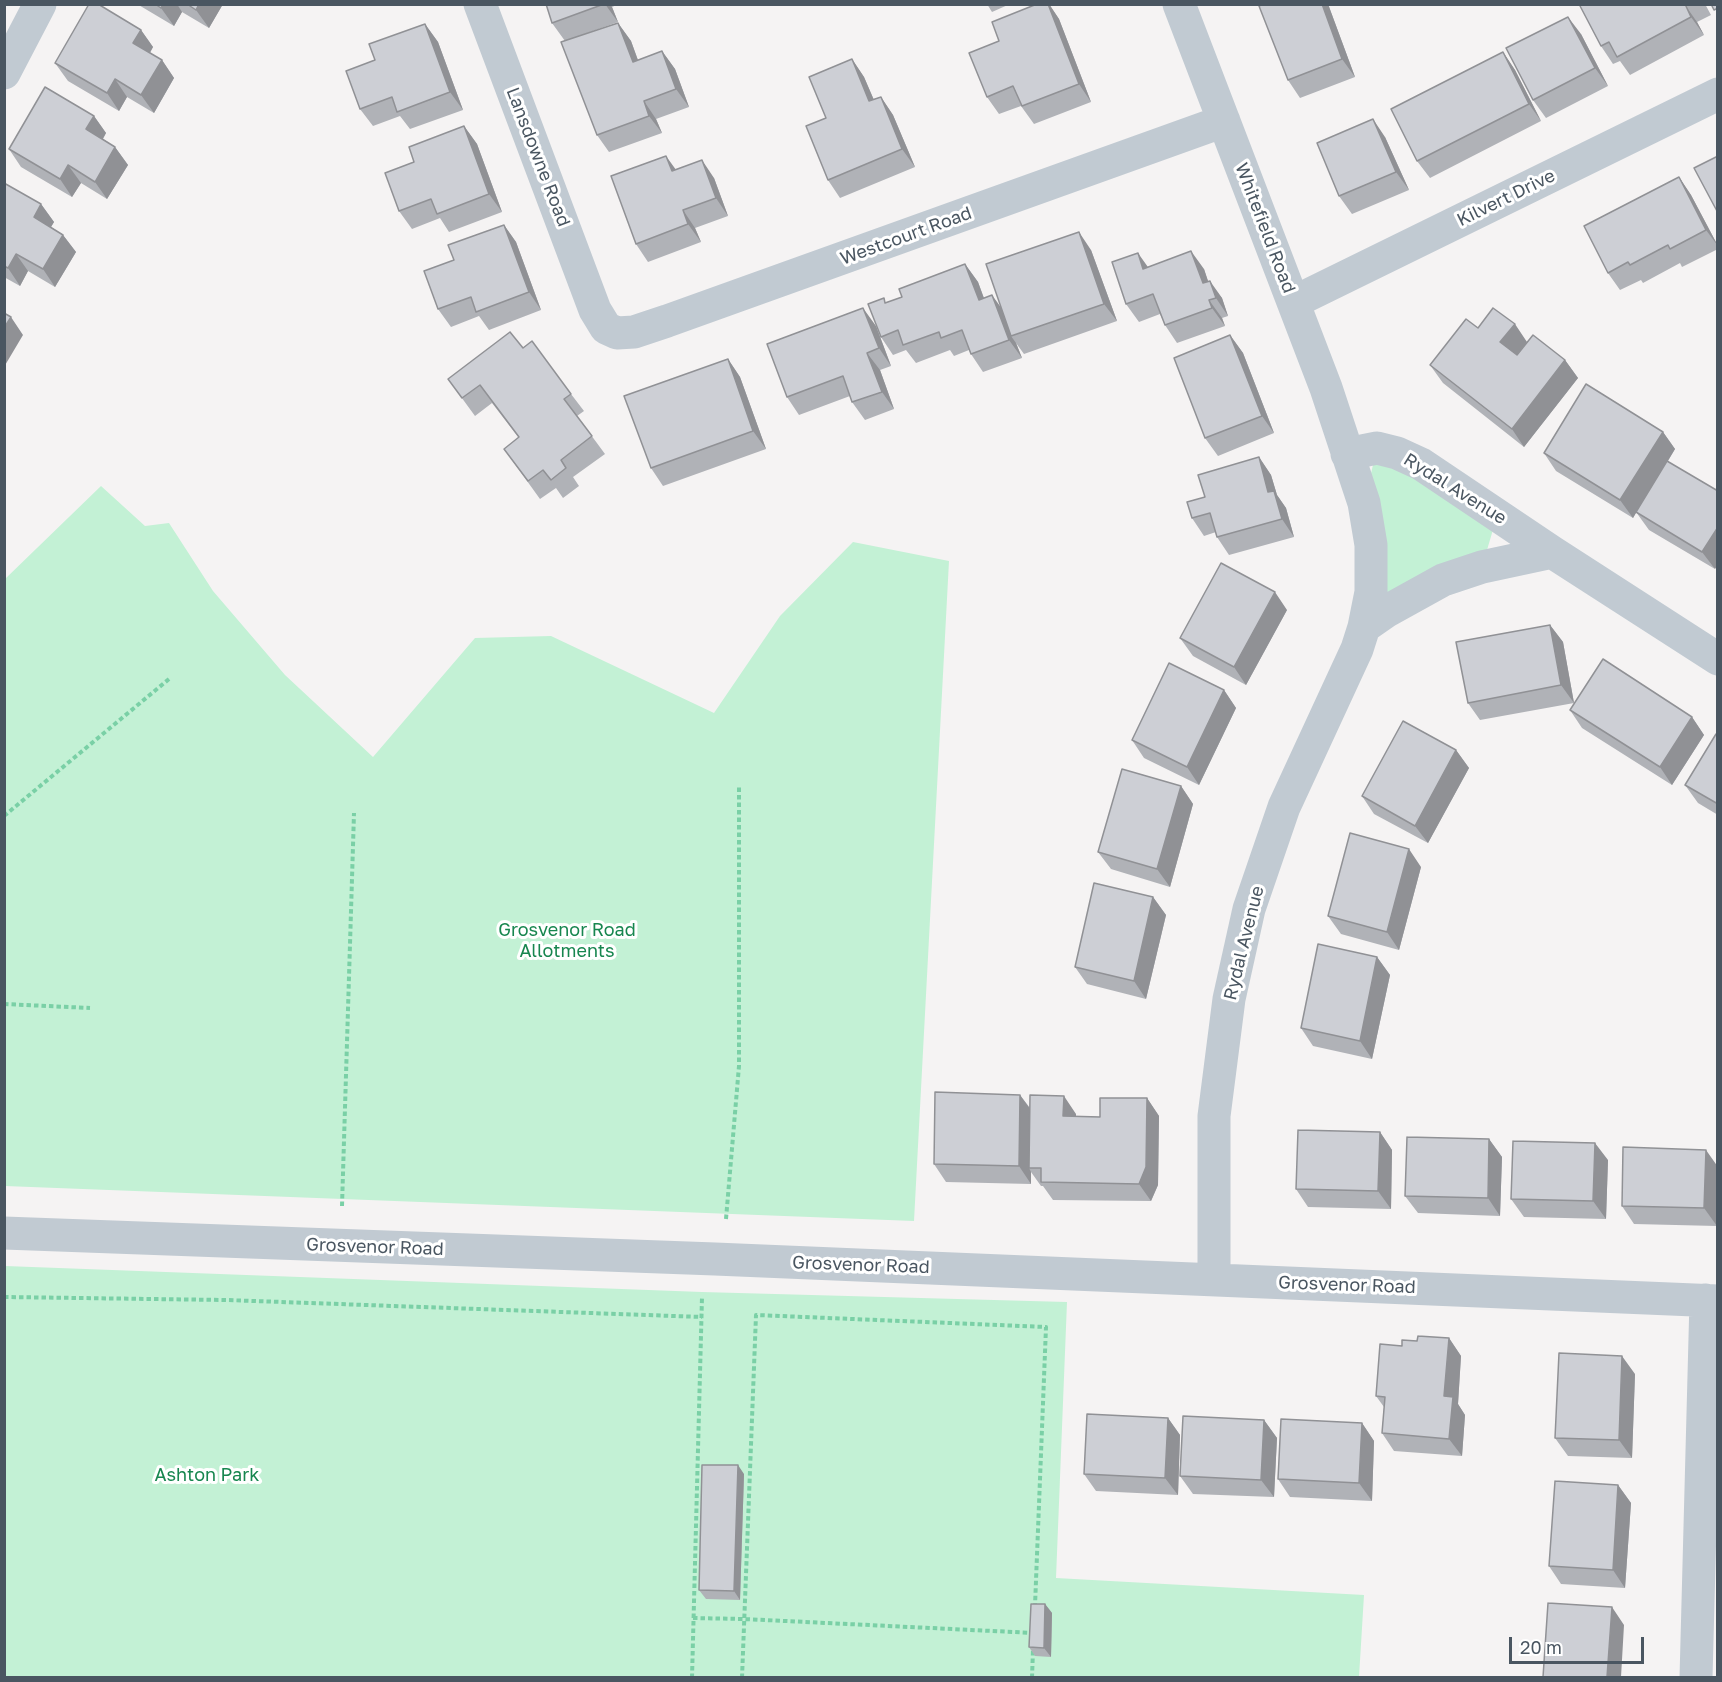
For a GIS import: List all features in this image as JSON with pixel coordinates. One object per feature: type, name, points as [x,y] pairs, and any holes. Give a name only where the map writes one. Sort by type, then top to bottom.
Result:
[{"type":"street","points":[[4,73],[40,4]]},
{"type":"street","name":"Lansdowne Road","points":[[480,4],[595,310]]},
{"type":"street","name":"Whitefield Road","points":[[1179,4],[1294,302],[1326,388],[1347,454]]},
{"type":"street","name":"Kilvert Drive","points":[[1294,302],[1718,94]]},
{"type":"street","name":"Westcourt Road","points":[[595,310],[606,328],[617,333],[634,332],[1224,122]]},
{"type":"street","name":"Rydal Avenue","points":[[1214,1280],[1214,1116],[1229,999],[1249,909],[1284,807],[1357,649],[1371,592],[1371,545],[1364,503],[1347,454],[1377,448],[1397,453],[1421,464],[1718,659]]},
{"type":"street","points":[[1364,627],[1387,611],[1443,580],[1482,567],[1552,552]]},
{"type":"street","name":"Grosvenor Road","points":[[4,1233],[715,1259],[1712,1300]]},
{"type":"street","points":[[1696,1677],[1712,1300]]},
{"type":"path","points":[[4,816],[170,679]]},
{"type":"path","points":[[692,1677],[702,1292],[715,1259],[727,1215],[738,1066],[738,785]]},
{"type":"path","points":[[338,1245],[342,1198],[354,813]]},
{"type":"path","points":[[4,1004],[90,1008]]},
{"type":"path","points":[[4,1297],[226,1300],[702,1317]]},
{"type":"path","points":[[742,1677],[756,1315],[1046,1327],[1035,1610]]},
{"type":"path","points":[[693,1618],[1034,1633]]},
{"type":"path","points":[[1032,1677],[1034,1622]]},
{"type":"green space","points":[[1377,448],[1497,516],[1482,567],[1410,598],[1371,592],[1364,503]]},
{"type":"green space","name":"Grosvenor Road Allotments","points":[[101,486],[145,526],[169,523],[213,591],[285,675],[373,757],[475,638],[551,636],[714,713],[780,616],[853,542],[949,561],[914,1221],[5,1186],[5,579]]},
{"type":"green space","name":"Ashton Park","points":[[5,1266],[702,1292],[1067,1302],[1056,1578],[1364,1595],[1359,1677],[5,1678]]},
{"type":"building","points":[[89,4],[98,4],[141,30],[133,43],[162,60],[141,95],[115,79],[107,93],[55,63]]},
{"type":"building","points":[[187,4],[199,4],[196,10]]},
{"type":"building","points":[[546,4],[604,4],[552,23]]},
{"type":"building","points":[[1037,4],[1048,4],[1079,84],[1022,106],[1013,86],[987,97],[969,53],[999,41],[992,22]]},
{"type":"building","points":[[1263,4],[1322,4],[1342,59],[1288,80],[1259,6]]},
{"type":"building","points":[[1579,4],[1685,4],[1691,17],[1617,57],[1609,42],[1601,46]]},
{"type":"building","points":[[1711,4],[1718,4],[1718,8],[1714,10]]},
{"type":"building","points":[[1568,17],[1595,68],[1533,100],[1506,48]]},
{"type":"building","points":[[618,23],[633,62],[662,51],[676,89],[644,101],[649,116],[597,135],[561,42]]},
{"type":"building","points":[[425,24],[450,92],[397,112],[392,97],[360,109],[346,71],[375,60],[369,44]]},
{"type":"building","points":[[1503,52],[1529,104],[1417,161],[1391,109]]},
{"type":"building","points":[[852,59],[869,101],[881,97],[902,149],[828,180],[806,126],[826,118],[809,77]]},
{"type":"building","points":[[45,87],[94,116],[86,129],[115,147],[95,182],[68,165],[60,179],[9,149]]},
{"type":"building","points":[[1373,119],[1396,172],[1339,196],[1317,143]]},
{"type":"building","points":[[464,126],[489,194],[437,214],[431,199],[399,211],[385,173],[414,162],[409,147]]},
{"type":"building","points":[[666,156],[672,171],[702,160],[716,198],[683,210],[688,224],[636,244],[611,176]]},
{"type":"building","points":[[1718,156],[1718,213],[1694,168]]},
{"type":"building","points":[[1679,177],[1706,230],[1670,249],[1668,245],[1630,265],[1628,262],[1608,273],[1584,226]]},
{"type":"building","points":[[4,183],[41,204],[34,217],[63,235],[43,269],[16,254],[8,268],[4,266]]},
{"type":"building","points":[[504,225],[529,292],[476,312],[471,297],[438,309],[424,271],[454,260],[448,245]]},
{"type":"building","points":[[1079,232],[1104,304],[1011,336],[986,264]]},
{"type":"building","points":[[1191,251],[1203,283],[1210,281],[1216,298],[1209,300],[1212,308],[1165,325],[1153,294],[1126,304],[1112,262],[1138,253],[1143,269]]},
{"type":"building","points":[[965,264],[979,300],[992,295],[1009,340],[971,354],[962,330],[941,338],[939,332],[903,345],[898,330],[881,337],[868,304],[884,298],[885,303],[902,297],[899,289]]},
{"type":"building","points":[[863,308],[879,348],[867,353],[882,392],[852,402],[843,376],[787,397],[767,344]]},
{"type":"building","points":[[1493,308],[1515,324],[1500,342],[1517,355],[1533,335],[1565,360],[1512,429],[1430,365],[1466,319],[1478,328]]},
{"type":"building","points":[[4,313],[11,317],[4,328]]},
{"type":"building","points":[[510,332],[523,348],[532,341],[571,394],[564,399],[592,436],[561,460],[566,468],[551,480],[543,470],[528,481],[504,449],[519,437],[480,385],[462,398],[448,379]]},
{"type":"building","points":[[1230,335],[1262,416],[1205,438],[1174,358]]},
{"type":"building","points":[[728,359],[753,431],[651,468],[624,396]]},
{"type":"building","points":[[1586,384],[1663,432],[1620,500],[1544,453]]},
{"type":"building","points":[[1259,457],[1268,492],[1274,491],[1282,519],[1217,537],[1210,513],[1192,518],[1187,502],[1205,497],[1198,475]]},
{"type":"building","points":[[1667,461],[1718,491],[1718,527],[1702,552],[1636,512]]},
{"type":"building","points":[[1221,563],[1275,592],[1234,667],[1180,638]]},
{"type":"building","points":[[1550,625],[1561,685],[1468,703],[1456,642]]},
{"type":"building","points":[[1603,659],[1692,717],[1660,767],[1570,710]]},
{"type":"building","points":[[1169,663],[1224,690],[1187,767],[1132,740]]},
{"type":"building","points":[[1403,721],[1456,750],[1415,826],[1362,796]]},
{"type":"building","points":[[1716,734],[1718,735],[1718,804],[1685,785]]},
{"type":"building","points":[[1122,769],[1181,786],[1157,869],[1098,852]]},
{"type":"building","points":[[1350,833],[1409,849],[1387,932],[1328,916]]},
{"type":"building","points":[[1094,883],[1153,897],[1134,981],[1075,967]]},
{"type":"building","points":[[1318,944],[1377,957],[1360,1041],[1301,1028]]},
{"type":"building","points":[[935,1092],[1020,1095],[1019,1166],[934,1164]]},
{"type":"building","points":[[1030,1095],[1064,1096],[1063,1116],[1100,1117],[1100,1098],[1147,1098],[1146,1167],[1139,1184],[1041,1182],[1041,1168],[1029,1168]]},
{"type":"building","points":[[1298,1130],[1380,1132],[1378,1191],[1296,1189]]},
{"type":"building","points":[[1407,1137],[1489,1139],[1488,1198],[1405,1196]]},
{"type":"building","points":[[1513,1141],[1595,1143],[1593,1201],[1511,1199]]},
{"type":"building","points":[[1623,1147],[1706,1150],[1704,1208],[1622,1206]]},
{"type":"building","points":[[1418,1336],[1449,1338],[1444,1396],[1453,1397],[1449,1439],[1382,1433],[1385,1397],[1376,1396],[1380,1344],[1402,1346],[1402,1340],[1417,1341]]},
{"type":"building","points":[[1559,1353],[1622,1356],[1619,1440],[1555,1438]]},
{"type":"building","points":[[1087,1414],[1168,1418],[1165,1478],[1084,1474]]},
{"type":"building","points":[[1183,1416],[1264,1420],[1261,1480],[1180,1476]]},
{"type":"building","points":[[1281,1419],[1362,1423],[1359,1483],[1278,1479]]},
{"type":"building","points":[[702,1465],[738,1465],[734,1591],[699,1590]]},
{"type":"building","points":[[1555,1481],[1618,1485],[1613,1570],[1549,1566]]},
{"type":"building","points":[[1548,1603],[1612,1607],[1607,1677],[1543,1677]]},
{"type":"building","points":[[1031,1604],[1045,1604],[1044,1648],[1029,1647]]}]
